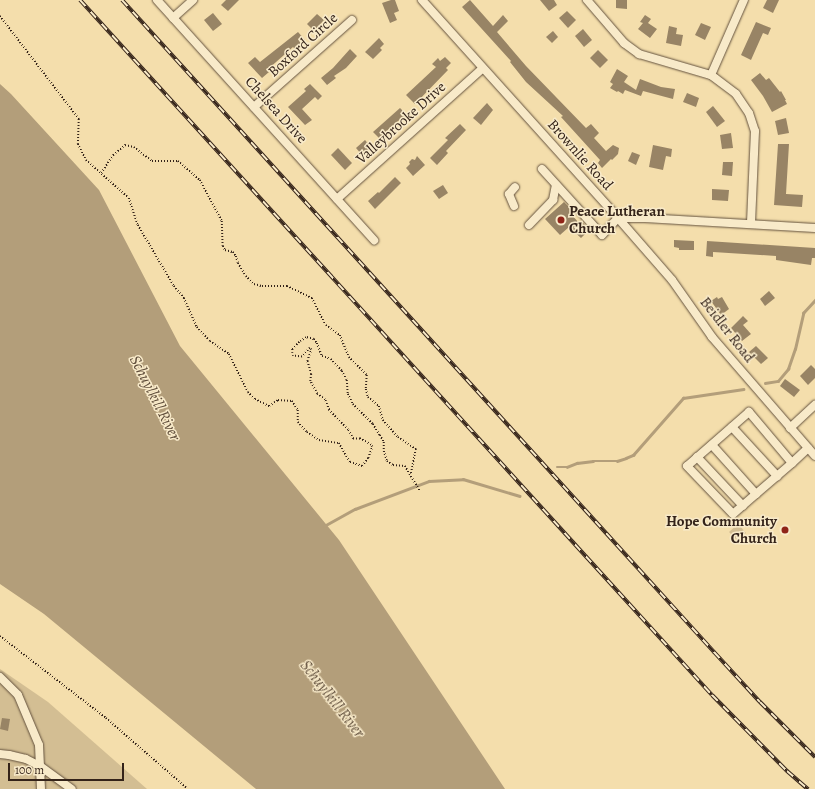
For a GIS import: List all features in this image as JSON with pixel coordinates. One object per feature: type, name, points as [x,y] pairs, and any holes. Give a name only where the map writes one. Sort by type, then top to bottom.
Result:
[{"type":"street","name":"Chelsea Drive","points":[[157,0],[374,240]]},
{"type":"street","points":[[173,18],[193,0]]},
{"type":"street","name":"Brownlie Road","points":[[422,0],[482,69],[618,218]]},
{"type":"street","points":[[587,0],[624,43],[639,54],[711,76],[736,94],[749,113],[755,131],[751,223]]},
{"type":"street","points":[[711,76],[744,0]]},
{"type":"street","name":"Boxford Circle","points":[[254,107],[352,20]]},
{"type":"street","name":"Valleybrooke Drive","points":[[337,199],[482,69]]},
{"type":"street","points":[[542,169],[602,235],[618,218],[751,223],[815,228]]},
{"type":"street","points":[[529,225],[554,200],[556,185]]},
{"type":"street","points":[[514,206],[509,194],[515,188]]},
{"type":"street","name":"Beidler Road","points":[[618,218],[672,280],[712,337],[815,456]]},
{"type":"street","points":[[790,428],[815,405]]},
{"type":"street","points":[[792,463],[749,412],[687,466],[733,514],[792,463],[808,448]]},
{"type":"street","points":[[732,427],[777,476]]},
{"type":"street","points":[[712,445],[756,494]]},
{"type":"street","points":[[697,457],[743,506]]},
{"type":"street","points":[[0,677],[18,695],[39,745],[41,789]]},
{"type":"street","points":[[0,754],[26,759],[40,766],[72,789]]},
{"type":"path","points":[[0,16],[79,119],[78,144],[86,160],[129,198],[138,225],[174,286],[184,298],[197,327],[210,341],[229,354],[248,392],[255,399],[269,406],[278,400],[292,401],[298,410],[298,422],[307,432],[325,442],[339,443],[350,462],[362,466],[368,458],[372,447],[371,445],[360,439],[353,439],[348,430],[329,410],[325,400],[318,394],[310,381],[311,374],[307,361],[310,348],[302,357],[293,356],[292,349],[300,341],[307,337],[314,339],[322,356],[331,359],[342,371],[347,380],[348,394],[353,404],[373,424],[380,435],[384,442],[384,451],[388,461],[394,465],[405,466],[420,491]]},
{"type":"path","points":[[101,174],[113,155],[125,144],[134,148],[152,161],[178,161],[200,180],[222,221],[223,246],[226,250],[233,252],[236,256],[238,264],[246,276],[254,284],[262,286],[287,286],[312,298],[326,325],[340,335],[349,357],[367,376],[366,389],[368,397],[379,406],[383,420],[398,437],[416,448],[417,451],[411,475]]},
{"type":"path","points":[[0,636],[106,718],[188,789]]},
{"type":"shaded area","points":[[738,524],[746,533],[737,540],[729,532]]},
{"type":"shaded area","points":[[0,669],[48,702],[147,789],[0,789]]},
{"type":"water","name":"Schuylkill River","points":[[0,84],[11,94],[99,190],[180,346],[339,540],[505,789],[256,789],[44,614],[0,584]]},
{"type":"building","points":[[226,0],[239,0],[228,11],[221,5]]},
{"type":"building","points":[[395,0],[399,11],[394,13],[397,20],[390,23],[382,3]]},
{"type":"building","points":[[470,0],[493,26],[503,15],[508,21],[497,32],[526,66],[586,128],[591,124],[599,133],[594,138],[606,151],[613,145],[619,148],[618,154],[612,160],[611,159],[602,168],[598,163],[600,160],[561,117],[563,116],[526,82],[510,62],[511,61],[462,7]]},
{"type":"building","points":[[540,0],[554,0],[557,5],[549,11]]},
{"type":"building","points":[[616,0],[627,0],[627,9],[616,8]]},
{"type":"building","points":[[767,0],[779,0],[773,13],[763,8]]},
{"type":"building","points":[[567,11],[576,20],[568,28],[559,18]]},
{"type":"building","points":[[213,13],[222,24],[213,31],[204,20]]},
{"type":"building","points":[[317,14],[324,20],[314,31],[307,24]]},
{"type":"building","points":[[645,15],[651,19],[648,23],[657,29],[650,38],[638,29],[643,23],[640,22]]},
{"type":"building","points":[[756,22],[771,28],[768,35],[763,33],[751,60],[741,55]]},
{"type":"building","points":[[701,23],[711,27],[705,40],[695,35]]},
{"type":"building","points":[[669,26],[677,28],[676,34],[683,35],[681,46],[666,43]]},
{"type":"building","points":[[583,29],[592,40],[584,47],[575,36]]},
{"type":"building","points":[[553,31],[558,37],[552,43],[546,37]]},
{"type":"building","points":[[298,32],[305,40],[295,49],[293,47],[267,70],[269,72],[262,78],[248,63],[255,57],[260,62]]},
{"type":"building","points":[[379,38],[384,44],[380,48],[382,50],[373,59],[365,52]]},
{"type":"building","points":[[350,49],[357,56],[346,68],[334,76],[336,78],[327,85],[321,78],[333,68]]},
{"type":"building","points":[[598,50],[608,60],[600,68],[590,58]]},
{"type":"building","points":[[445,57],[451,63],[446,68],[448,70],[415,104],[406,95],[436,67],[432,64],[438,58],[440,61]]},
{"type":"building","points":[[617,69],[628,76],[624,82],[636,90],[640,79],[661,87],[675,89],[673,99],[643,91],[641,96],[625,90],[623,94],[618,91],[617,92],[610,88],[613,84],[610,82]]},
{"type":"building","points":[[760,73],[766,80],[769,78],[780,92],[781,91],[787,104],[772,112],[763,96],[751,80]]},
{"type":"building","points":[[310,84],[322,96],[318,100],[315,97],[302,109],[312,120],[305,125],[288,107],[306,91],[304,89]]},
{"type":"building","points":[[687,93],[699,98],[696,107],[683,102]]},
{"type":"building","points":[[487,103],[493,110],[481,125],[473,118]]},
{"type":"building","points":[[713,106],[725,121],[717,127],[706,112]]},
{"type":"building","points":[[400,108],[406,114],[379,138],[373,132]]},
{"type":"building","points":[[786,118],[789,133],[778,135],[775,121]]},
{"type":"building","points":[[460,124],[466,130],[446,151],[448,153],[437,165],[430,158],[448,140],[445,138]]},
{"type":"building","points":[[731,133],[733,148],[722,149],[720,135]]},
{"type":"building","points":[[365,140],[371,147],[362,155],[356,148]]},
{"type":"building","points":[[778,144],[789,144],[786,194],[803,195],[802,207],[774,205]]},
{"type":"building","points":[[653,145],[672,149],[671,157],[666,156],[663,170],[649,167]]},
{"type":"building","points":[[338,148],[352,163],[345,170],[331,155]]},
{"type":"building","points":[[632,152],[640,155],[636,165],[628,161]]},
{"type":"building","points":[[417,156],[425,165],[413,176],[406,168],[410,164],[409,162],[412,159],[415,160]]},
{"type":"building","points":[[723,162],[733,162],[732,176],[722,175]]},
{"type":"building","points":[[395,177],[401,183],[375,209],[368,201],[378,192],[379,193]]},
{"type":"building","points":[[443,185],[448,193],[439,199],[433,191]]},
{"type":"building","points":[[712,189],[729,190],[728,201],[712,200]]},
{"type":"building","name":"Peace Lutheran Church","points":[[564,202],[574,212],[571,214],[579,223],[581,221],[586,226],[583,229],[586,233],[581,238],[569,227],[560,235],[545,219]]},
{"type":"building","points":[[674,240],[694,241],[694,250],[679,250],[679,248],[674,247]]},
{"type":"building","points":[[707,241],[815,248],[815,258],[812,258],[811,265],[776,260],[776,256],[713,252],[713,257],[706,256]]},
{"type":"building","points":[[769,291],[775,298],[765,306],[760,299]]},
{"type":"building","points":[[717,297],[718,299],[722,297],[729,309],[721,315],[711,301]]},
{"type":"building","points":[[743,316],[748,321],[743,325],[751,334],[742,341],[731,328]]},
{"type":"building","points":[[756,346],[768,358],[761,364],[749,352]]},
{"type":"building","points":[[811,365],[815,369],[815,378],[808,385],[800,376]]},
{"type":"building","points":[[785,379],[800,390],[794,397],[780,386]]},
{"type":"building","points":[[2,718],[10,719],[8,731],[0,729]]},
{"type":"waterway","points":[[765,383],[778,381],[788,369],[795,349],[803,313],[815,300]]},
{"type":"waterway","points":[[557,467],[567,467],[577,463],[593,461],[617,461],[626,458],[633,455],[683,398],[743,389]]},
{"type":"waterway","points":[[324,526],[355,509],[429,481],[463,479],[520,496]]},
{"type":"railway","points":[[80,0],[712,695],[787,771],[808,789]]},
{"type":"railway","points":[[122,0],[714,652],[760,702],[815,757]]},
{"type":"place","name":"Peace Lutheran Church","points":[[561,220]]},
{"type":"place","name":"Hope Community Church","points":[[785,530]]}]
